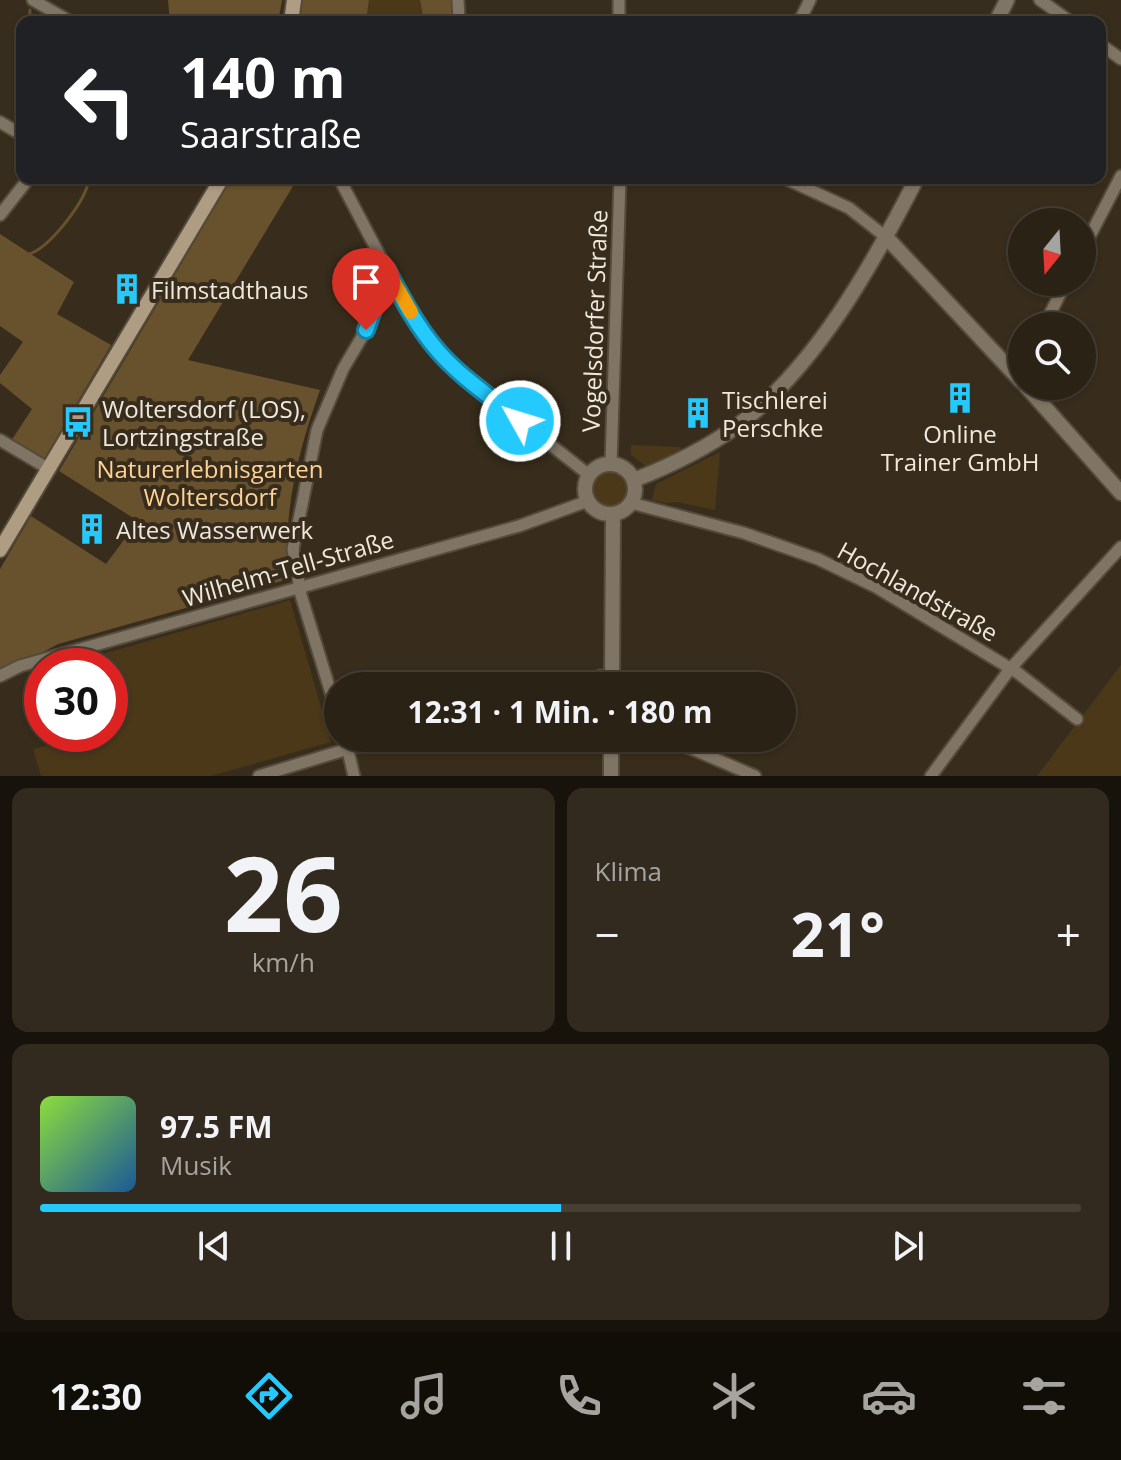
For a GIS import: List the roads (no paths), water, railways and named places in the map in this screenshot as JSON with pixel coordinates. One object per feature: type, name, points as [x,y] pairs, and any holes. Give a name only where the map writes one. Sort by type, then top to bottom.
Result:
[{"type":"main road","points":[[0,550],[218,184]]},
{"type":"street","points":[[33,0],[61,16]]},
{"type":"street","points":[[1040,0],[1063,16]]},
{"type":"street","points":[[1096,224],[1121,176]]},
{"type":"street","points":[[0,215],[24,184]]},
{"type":"street","points":[[342,184],[387,270],[438,351],[461,374],[589,475]]},
{"type":"street","name":"Vogelsdorfer Straße","points":[[611,464],[620,184]]},
{"type":"street","points":[[797,184],[849,208],[887,238],[1008,363]]},
{"type":"street","points":[[634,480],[703,449],[760,405],[822,336],[847,302],[887,238],[914,184]]},
{"type":"street","points":[[325,672],[299,588],[293,549],[317,430],[343,369],[366,330],[387,270]]},
{"type":"street","points":[[1041,400],[1121,493]]},
{"type":"street","points":[[0,440],[49,469]]},
{"type":"street","points":[[611,464],[625,469],[634,480],[631,503],[613,514],[599,511],[588,501],[585,488],[589,475],[599,467],[611,464]]},
{"type":"street","name":"Wilhelm-Tell-Straße","points":[[0,676],[20,666],[519,526],[588,501]]},
{"type":"street","name":"Hochlandstraße","points":[[631,503],[744,533],[818,559],[889,594],[1010,669],[1077,719]]},
{"type":"street","points":[[612,672],[613,514]]},
{"type":"street","points":[[931,776],[1010,669],[1121,547]]},
{"type":"street","points":[[259,776],[324,751]]},
{"type":"street","points":[[348,752],[354,776]]},
{"type":"street","points":[[611,752],[611,776]]},
{"type":"street","points":[[699,752],[755,776]]},
{"type":"waterway","points":[[30,10],[30,16]]},
{"type":"waterway","points":[[0,260],[32,253],[49,241],[75,209],[88,184]]},
{"type":"place","name":"Filmstadthaus","points":[[127,289]]},
{"type":"place","name":"Online Trainer GmbH","points":[[960,398]]},
{"type":"place","name":"Tischlerei Perschke","points":[[698,413]]},
{"type":"place","name":"Woltersdorf (LOS), Lortzingstraße","points":[[78,422]]},
{"type":"place","name":"Altes Wasserwerk","points":[[92,529]]},
{"type":"park label","name":"Naturerlebnisgarten Woltersdorf","points":[[210,482]]}]
